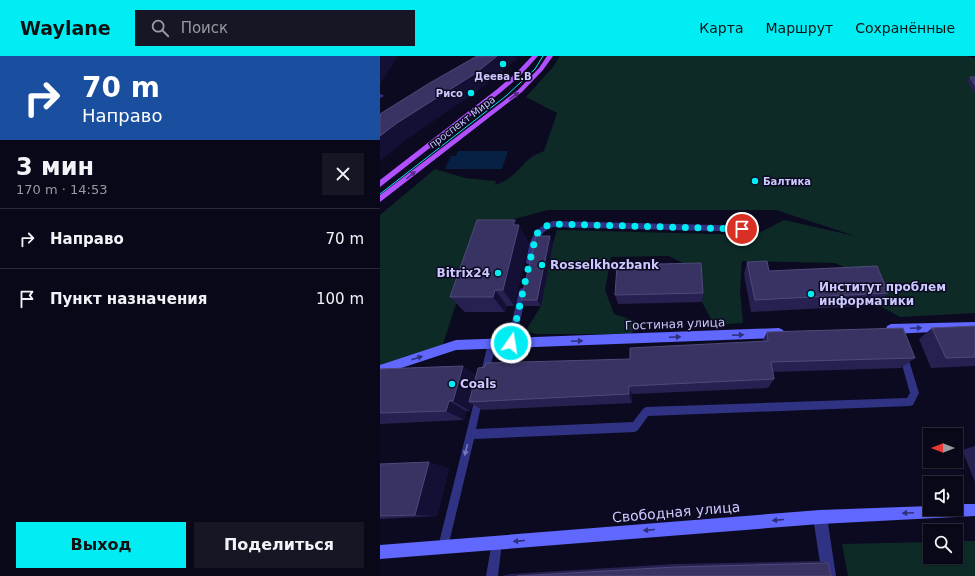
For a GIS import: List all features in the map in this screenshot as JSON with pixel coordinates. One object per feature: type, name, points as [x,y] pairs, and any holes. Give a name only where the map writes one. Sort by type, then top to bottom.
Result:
[{"type":"main road","name":"проспект Мира","points":[[380,184],[506,86],[524,70],[535,56]]},
{"type":"main road","name":"проспект Мира","points":[[380,199],[520,91],[541,69],[550,56]]},
{"type":"street","points":[[879,330],[897,336],[975,326]]},
{"type":"street","name":"Гостиная улица","points":[[380,370],[456,345],[792,333]]},
{"type":"street","name":"Свободная улица","points":[[380,552],[820,517],[975,510]]},
{"type":"street","points":[[820,517],[829,576]]},
{"type":"lane","points":[[527,274],[536,235],[542,227],[553,224],[755,229]]},
{"type":"lane","points":[[511,343],[525,281]]},
{"type":"lane","points":[[470,434],[635,427],[646,412],[910,402],[915,393],[897,336]]},
{"type":"lane","points":[[443,547],[492,344]]},
{"type":"lane","points":[[492,576],[497,542]]},
{"type":"green space","name":"Балтика","points":[[560,56],[967,56],[975,58],[975,313],[900,317],[878,305],[868,278],[835,263],[742,261],[740,290],[743,323],[714,325],[702,302],[700,272],[669,256],[611,257],[605,290],[614,314],[639,322],[631,334],[538,334],[525,332],[541,306],[553,243],[557,230],[755,235],[784,220],[855,236],[776,210],[548,210],[481,228],[441,350],[380,368],[380,215],[435,169],[465,178],[496,181],[495,185],[508,179],[533,156],[544,151],[557,113],[526,97],[553,67]]},
{"type":"green space","points":[[963,541],[975,541],[975,576],[848,576],[842,544],[923,542],[923,564],[963,564]]},
{"type":"water","points":[[458,151],[508,151],[502,169],[445,169],[451,156],[456,156]]},
{"type":"building","points":[[477,56],[497,56],[476,73],[397,123],[380,136],[380,114]]},
{"type":"building","points":[[970,77],[975,77],[975,85]]},
{"type":"building","points":[[477,220],[515,220],[513,225],[519,225],[503,290],[495,290],[493,297],[450,297]]},
{"type":"building","points":[[536,236],[550,236],[537,300],[521,300]]},
{"type":"building","points":[[767,261],[769,271],[877,266],[888,293],[755,300],[747,262]]},
{"type":"building","points":[[701,263],[703,293],[615,295],[617,265]]},
{"type":"building","points":[[975,326],[975,357],[946,358],[932,328]]},
{"type":"building","points":[[903,328],[915,358],[771,362],[774,379],[629,386],[629,394],[469,402],[478,368],[485,367],[486,363],[630,359],[630,348],[768,341],[767,332]]},
{"type":"building","points":[[463,366],[453,401],[449,401],[446,411],[380,413],[380,369]]},
{"type":"building","points":[[429,462],[415,515],[380,516],[380,464]]},
{"type":"building","points":[[828,563],[831,576],[517,576],[675,567]]},
{"type":"tram line","points":[[380,194],[506,96],[535,69],[543,56]]},
{"type":"place","name":"Деева Е.В","points":[[503,64]]},
{"type":"place","name":"Рисо","points":[[471,93]]},
{"type":"place","name":"Балтика","points":[[755,181]]},
{"type":"place","name":"Rosselkhozbank","points":[[542,265]]},
{"type":"place","name":"Bitrix24","points":[[498,273]]},
{"type":"place","name":"Институт проблем информатики","points":[[811,294]]},
{"type":"place","name":"Coals","points":[[452,384]]},
{"type":"route","points":[[511,343],[536,235],[542,227],[553,224],[742,229]]}]
